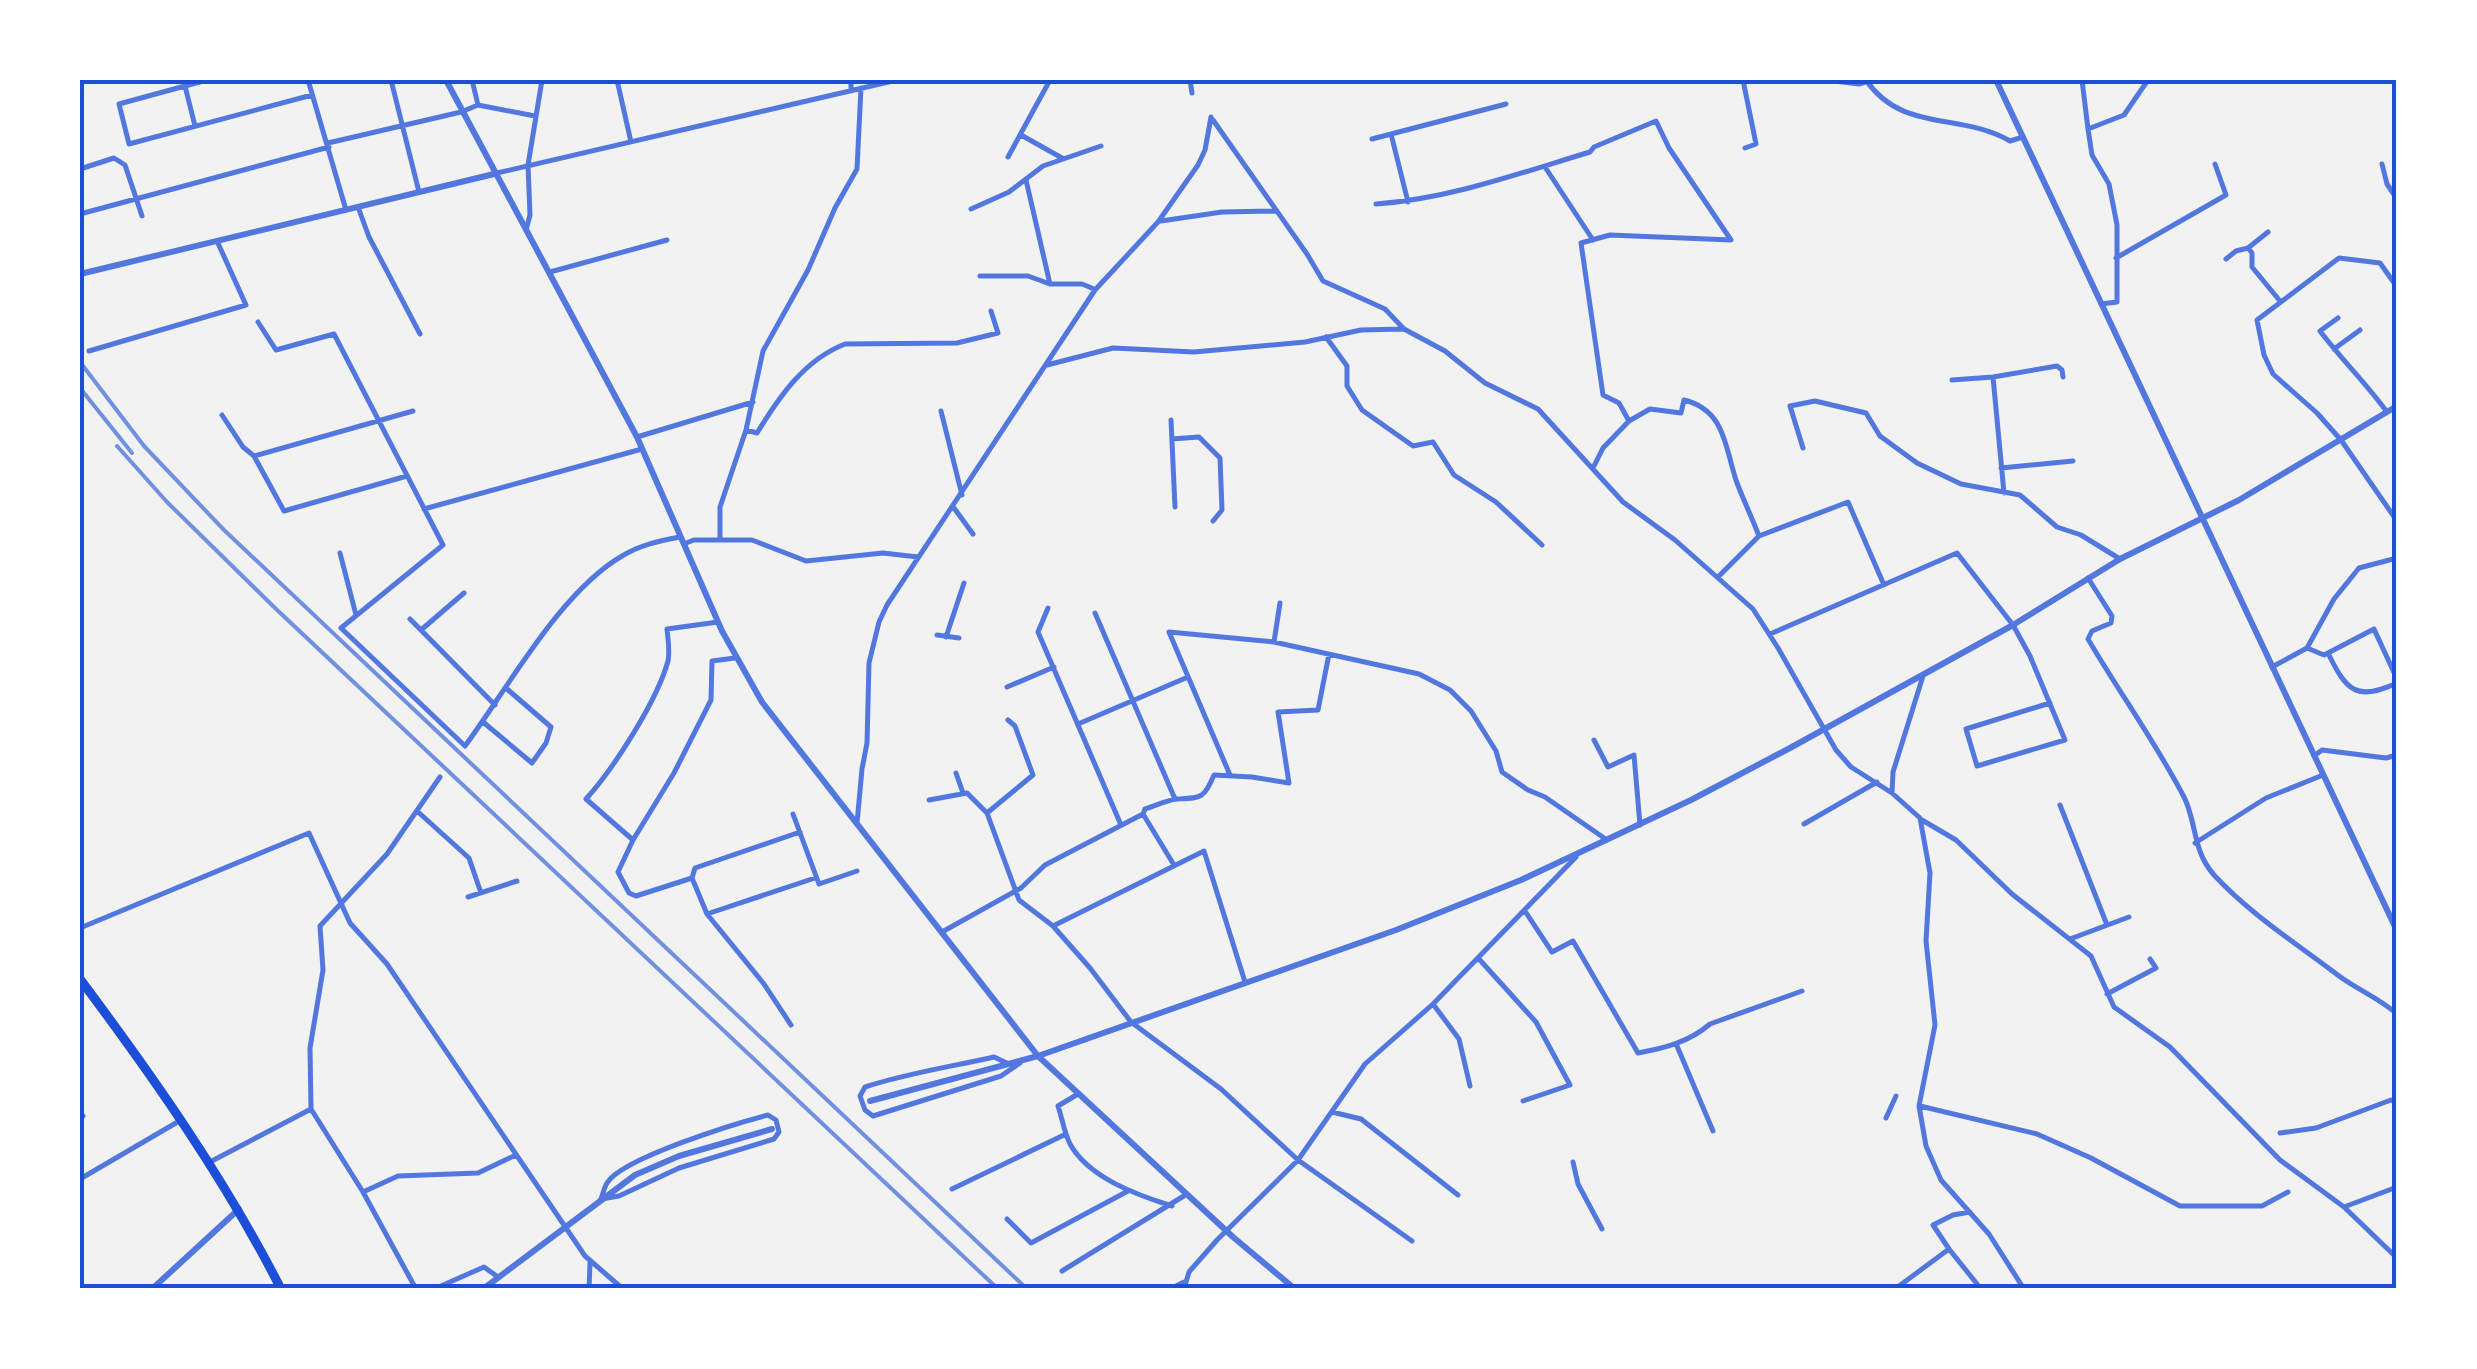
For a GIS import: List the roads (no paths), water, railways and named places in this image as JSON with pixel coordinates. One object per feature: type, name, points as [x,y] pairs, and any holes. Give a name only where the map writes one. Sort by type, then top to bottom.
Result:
[{"type":"highway","points":[[80,979],[210,1162],[281,1289]]},
{"type":"street","points":[[207,80],[119,104],[129,144],[312,95]]},
{"type":"street","points":[[308,80],[346,210]]},
{"type":"street","points":[[392,80],[418,192]]},
{"type":"street","points":[[446,80],[637,437],[718,622],[762,702],[1038,1056],[1294,1289]]},
{"type":"street","points":[[472,80],[478,105]]},
{"type":"street","points":[[525,231],[530,215],[528,165],[542,80]]},
{"type":"street","points":[[617,80],[631,142]]},
{"type":"street","points":[[850,80],[851,91]]},
{"type":"street","points":[[80,274],[897,80]]},
{"type":"street","points":[[1008,157],[1050,80]]},
{"type":"street","points":[[1190,80],[1192,94]]},
{"type":"street","points":[[1743,80],[1756,144],[1744,148]]},
{"type":"street","points":[[1826,80],[1859,84],[1866,81],[1914,118],[1956,122],[1995,132],[2010,141],[2023,138]]},
{"type":"street","points":[[1996,80],[2397,931]]},
{"type":"street","points":[[2082,80],[2092,154],[2109,184],[2117,224],[2117,302],[2101,304]]},
{"type":"street","points":[[2088,129],[2124,115],[2148,80]]},
{"type":"street","points":[[184,86],[196,126]]},
{"type":"street","points":[[720,540],[720,507],[746,430],[760,364],[770,337],[794,298],[857,169],[861,88]]},
{"type":"street","points":[[1372,139],[1506,104]]},
{"type":"street","points":[[80,214],[478,105],[535,116]]},
{"type":"street","points":[[857,825],[868,744],[869,663],[879,622],[1096,290],[1158,222],[1206,150],[1212,117],[1322,281],[1386,310],[1404,330],[1445,351],[1485,383],[1538,408],[1638,515],[1674,540],[1752,609],[1770,634],[1822,730],[1851,766],[1956,840],[2012,894],[2091,956],[2107,994],[2121,1012],[2170,1047],[2293,1171],[2344,1207],[2397,1258]]},
{"type":"street","points":[[1376,204],[1408,202],[1544,166],[1590,152],[1656,121],[1668,148],[1731,240],[1610,234],[1582,244],[1603,395],[1619,404],[1630,421]]},
{"type":"street","points":[[1392,134],[1408,202]]},
{"type":"street","points":[[1021,135],[1063,159]]},
{"type":"street","points":[[971,209],[1010,192],[1043,166],[1101,146]]},
{"type":"street","points":[[80,169],[114,158],[126,165],[142,216]]},
{"type":"street","points":[[2116,258],[2226,194],[2215,164]]},
{"type":"street","points":[[2382,164],[2387,184],[2397,199]]},
{"type":"street","points":[[1544,166],[1593,240]]},
{"type":"street","points":[[1026,178],[1050,284]]},
{"type":"street","points":[[358,207],[369,237],[420,334]]},
{"type":"street","points":[[1158,222],[1222,212],[1277,211]]},
{"type":"street","points":[[2226,259],[2268,232]]},
{"type":"street","points":[[548,273],[667,240]]},
{"type":"street","points":[[89,351],[246,306],[217,241]]},
{"type":"street","points":[[2248,248],[2252,266],[2280,301]]},
{"type":"street","points":[[2397,287],[2380,263],[2339,258],[2257,320],[2272,374],[2340,440],[2397,521]]},
{"type":"street","points":[[980,276],[1017,275],[1050,284],[1082,284],[1096,290]]},
{"type":"street","points":[[746,430],[756,433],[784,390],[834,348],[845,344],[971,341],[998,333],[990,311]]},
{"type":"street","points":[[2338,318],[2320,331],[2387,412]]},
{"type":"street","points":[[258,322],[276,350],[334,334],[442,545],[342,628],[465,746],[572,600],[596,576],[644,545],[684,540],[752,540],[806,561],[883,553],[918,558]]},
{"type":"street","points":[[1047,365],[1113,348],[1194,352],[1360,330],[1404,330]]},
{"type":"street","points":[[2334,349],[2360,330]]},
{"type":"street","points":[[1326,337],[1347,366],[1347,386],[1372,420],[1412,446],[1433,442],[1454,475],[1496,502],[1542,545]]},
{"type":"street","points":[[1952,380],[2057,366],[2063,377]]},
{"type":"street","points":[[1993,377],[2004,492]]},
{"type":"street","points":[[1593,467],[1602,448],[1630,421],[1650,409],[1680,414],[1684,400],[1699,403],[1724,431],[1736,480],[1759,536]]},
{"type":"street","points":[[637,437],[752,402]]},
{"type":"street","points":[[1803,448],[1790,406],[1827,402],[1866,413],[1880,436],[1917,464],[1961,484],[2020,495],[2058,527],[2082,534],[2120,559]]},
{"type":"street","points":[[870,1101],[1038,1056],[1436,915],[1578,854],[1923,675],[2120,559],[2239,500],[2397,406]]},
{"type":"street","points":[[254,456],[413,411]]},
{"type":"street","points":[[941,411],[962,495]]},
{"type":"street","points":[[222,415],[243,447],[254,456],[284,511],[407,476]]},
{"type":"street","points":[[1171,420],[1176,506]]},
{"type":"street","points":[[1172,439],[1199,438],[1220,458],[1222,510],[1213,520]]},
{"type":"street","points":[[424,509],[642,448]]},
{"type":"street","points":[[2001,468],[2073,461]]},
{"type":"street","points":[[1718,577],[1759,536],[1848,502],[1884,585]]},
{"type":"street","points":[[954,508],[973,534]]},
{"type":"street","points":[[340,553],[356,615]]},
{"type":"street","points":[[1770,634],[1957,553],[2013,625],[2050,703],[2065,740],[1977,766],[1966,729],[2050,703]]},
{"type":"street","points":[[2272,667],[2307,648],[2334,599],[2360,568],[2397,558]]},
{"type":"street","points":[[2088,578],[2112,616],[2111,623],[2092,632],[2088,639],[2184,798],[2195,842],[2216,877],[2265,921],[2397,1014]]},
{"type":"street","points":[[946,636],[964,583]]},
{"type":"street","points":[[420,630],[464,594]]},
{"type":"street","points":[[1274,642],[1280,603]]},
{"type":"street","points":[[1048,608],[1038,632],[1121,825]]},
{"type":"street","points":[[1095,613],[1175,799]]},
{"type":"street","points":[[410,619],[495,705]]},
{"type":"street","points":[[633,840],[586,799],[612,770],[654,692],[669,658],[668,628],[718,622]]},
{"type":"street","points":[[2307,648],[2324,655],[2374,629],[2397,681],[2353,691],[2342,681],[2328,653]]},
{"type":"street","points":[[1230,775],[1169,632],[1274,642],[1403,668],[1450,690],[1475,716],[1496,750],[1502,772],[1607,840]]},
{"type":"street","points":[[937,636],[959,638]]},
{"type":"street","points":[[942,932],[1021,888],[1045,865],[1143,814],[1145,809],[1175,799],[1193,800],[1207,792],[1214,776],[1290,783],[1278,712],[1318,710],[1329,654]]},
{"type":"street","points":[[692,878],[636,896],[628,893],[618,872],[711,700],[712,661],[735,658]]},
{"type":"street","points":[[1007,687],[1054,667]]},
{"type":"street","points":[[1892,793],[1893,772],[1923,675]]},
{"type":"street","points":[[1078,724],[1188,676]]},
{"type":"street","points":[[483,722],[532,764],[551,727],[507,689]]},
{"type":"street","points":[[987,814],[1033,774],[1015,726],[1008,720]]},
{"type":"street","points":[[1594,740],[1608,767],[1634,755],[1640,825]]},
{"type":"street","points":[[2314,756],[2322,750],[2397,756]]},
{"type":"street","points":[[956,772],[963,793]]},
{"type":"street","points":[[2195,842],[2266,798],[2323,775]]},
{"type":"street","points":[[416,1289],[363,1192],[311,1109],[310,1048],[323,970],[320,926],[387,854],[440,777]]},
{"type":"street","points":[[1804,824],[1877,782]]},
{"type":"street","points":[[929,800],[967,793],[987,814],[1019,900],[1052,926],[1090,968],[1130,1022],[1221,1089],[1298,1160],[1412,1241]]},
{"type":"street","points":[[2060,805],[2107,925]]},
{"type":"street","points":[[417,812],[469,858],[481,893]]},
{"type":"street","points":[[794,814],[818,884],[857,872]]},
{"type":"street","points":[[1143,814],[1174,865]]},
{"type":"street","points":[[1920,818],[1930,873],[1926,941],[1936,1025],[1919,1106],[1926,1146],[1934,1168],[1989,1234],[2024,1289]]},
{"type":"street","points":[[791,1024],[707,914],[692,878],[695,868],[800,832]]},
{"type":"street","points":[[80,928],[309,833],[357,934],[388,964],[590,1263],[624,1289]]},
{"type":"street","points":[[1052,926],[1204,851],[1245,982]]},
{"type":"street","points":[[1184,1289],[1189,1272],[1298,1160],[1365,1064],[1433,1004],[1578,854]]},
{"type":"street","points":[[707,914],[816,878]]},
{"type":"street","points":[[468,897],[517,880]]},
{"type":"street","points":[[1525,912],[1552,952],[1573,940],[1638,1053],[1676,1045],[1710,1024],[1802,991]]},
{"type":"street","points":[[2070,940],[2129,917]]},
{"type":"street","points":[[1478,958],[1536,1022],[1570,1085],[1523,1102]]},
{"type":"street","points":[[2107,994],[2156,968],[2150,959]]},
{"type":"street","points":[[1433,1004],[1459,1039],[1470,1086]]},
{"type":"street","points":[[1676,1045],[1713,1131]]},
{"type":"street","points":[[1009,1065],[994,1057],[932,1071],[918,1070],[865,1087],[860,1096],[864,1110],[873,1116],[1000,1076],[1022,1061]]},
{"type":"street","points":[[1078,1094],[1058,1106],[1071,1146],[1086,1163],[1128,1191],[1172,1206]]},
{"type":"street","points":[[1886,1118],[1896,1096]]},
{"type":"street","points":[[2280,1133],[2316,1128],[2391,1100],[2397,1103]]},
{"type":"street","points":[[1919,1106],[2038,1134],[2092,1158],[2180,1206],[2262,1206],[2288,1192]]},
{"type":"street","points":[[210,1162],[311,1109]]},
{"type":"street","points":[[1332,1112],[1361,1119],[1458,1195]]},
{"type":"street","points":[[768,1114],[776,1120],[779,1132],[774,1139],[679,1168],[619,1196],[602,1199],[607,1182],[641,1160],[717,1129],[768,1114]]},
{"type":"street","points":[[80,1180],[180,1120]]},
{"type":"street","points":[[483,1289],[636,1175],[658,1164],[772,1128]]},
{"type":"street","points":[[952,1189],[1066,1134]]},
{"type":"street","points":[[363,1192],[398,1176],[478,1173],[516,1155]]},
{"type":"street","points":[[1573,1162],[1578,1184],[1602,1229]]},
{"type":"street","points":[[2344,1207],[2397,1187]]},
{"type":"street","points":[[1008,1219],[1031,1243],[1128,1191]]},
{"type":"street","points":[[1062,1271],[1187,1194]]},
{"type":"street","points":[[152,1289],[238,1208]]},
{"type":"street","points":[[1970,1212],[1933,1226],[1981,1289]]},
{"type":"street","points":[[1895,1289],[1949,1249]]},
{"type":"street","points":[[589,1289],[590,1263]]},
{"type":"street","points":[[434,1289],[484,1268],[498,1277]]},
{"type":"street","points":[[1170,1289],[1186,1280]]},
{"type":"railway","points":[[80,362],[144,446],[224,530],[1027,1289]]},
{"type":"railway","points":[[80,388],[132,453]]},
{"type":"railway","points":[[117,446],[167,502],[275,608],[998,1289]]}]
